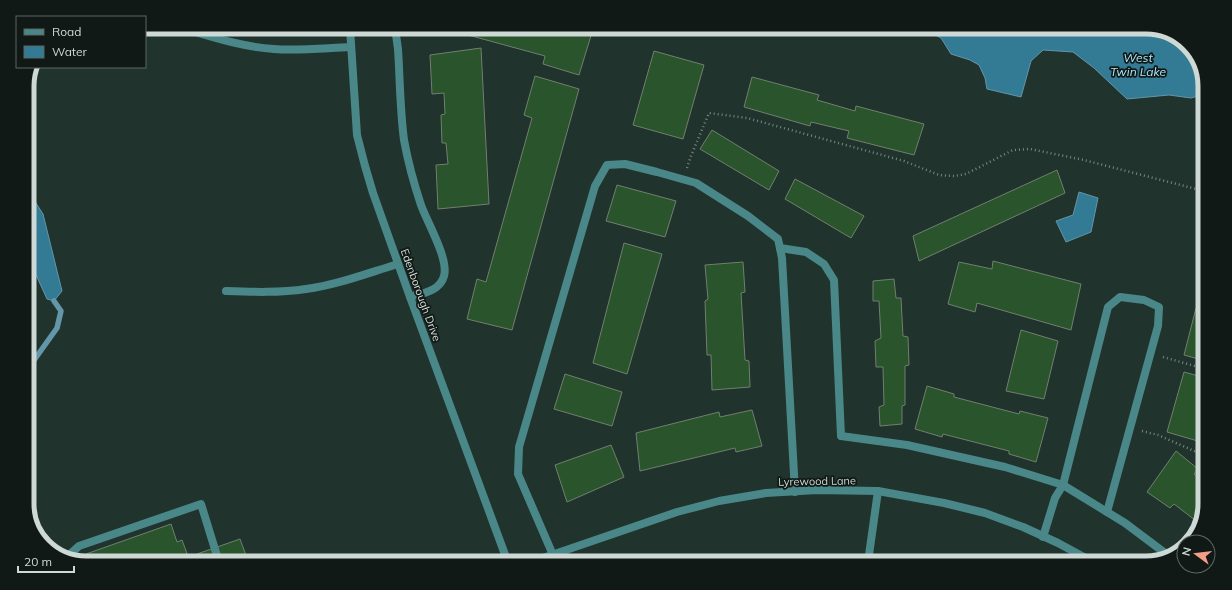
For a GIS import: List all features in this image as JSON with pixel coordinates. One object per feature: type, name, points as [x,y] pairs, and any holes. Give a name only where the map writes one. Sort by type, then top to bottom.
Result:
[{"type":"street","points":[[204,34],[241,44],[274,49],[308,50],[351,47]]},
{"type":"street","name":"Edenborough Drive","points":[[350,34],[357,135],[373,193],[506,556]]},
{"type":"street","points":[[396,34],[404,140],[411,172],[423,211],[438,246],[445,270],[442,282],[438,287],[410,297]]},
{"type":"street","points":[[553,555],[518,474],[519,448],[594,186],[607,165],[625,164],[696,183],[748,216],[778,239],[782,258],[795,492]]},
{"type":"street","points":[[780,248],[806,252],[824,264],[834,280],[841,436],[907,445],[1005,467],[1063,485],[1125,523],[1165,552]]},
{"type":"street","points":[[226,291],[270,292],[305,289],[339,282],[398,264]]},
{"type":"street","points":[[1043,536],[1055,498],[1063,485],[1108,307],[1120,297],[1144,300],[1159,307],[1158,326],[1106,512]]},
{"type":"street","name":"Lyrewood Lane","points":[[550,556],[684,510],[719,501],[766,493],[817,490],[878,491],[944,503],[985,513],[1023,527],[1082,556]]},
{"type":"street","points":[[869,556],[878,491]]},
{"type":"street","points":[[71,553],[79,546],[200,504],[217,556]]},
{"type":"path","points":[[684,180],[691,156],[709,113],[746,118],[904,161],[939,175],[954,176],[966,174],[1013,150],[1030,149],[1084,160],[1198,189]]},
{"type":"path","points":[[1150,354],[1198,367]]},
{"type":"path","points":[[1130,428],[1158,435],[1198,453]]},
{"type":"water","name":"West Twin Lake","points":[[934,34],[1156,35],[1172,41],[1187,54],[1196,73],[1198,96],[1191,98],[1169,95],[1127,99],[1094,68],[1073,52],[1043,50],[1031,61],[1021,97],[987,89],[985,78],[979,65],[970,60],[951,54],[941,38]]},
{"type":"water","points":[[1079,192],[1098,198],[1091,232],[1066,242],[1056,221],[1073,215]]},
{"type":"water","points":[[34,200],[43,214],[62,291],[54,301],[47,299],[34,270]]},
{"type":"building","points":[[464,34],[591,34],[579,75],[543,64],[545,56]]},
{"type":"building","points":[[481,48],[489,204],[438,209],[436,165],[448,164],[446,143],[442,143],[441,115],[445,114],[444,93],[432,94],[430,55]]},
{"type":"building","points":[[654,51],[704,65],[683,139],[633,125]]},
{"type":"building","points":[[535,76],[579,89],[512,330],[467,319],[477,279],[486,282],[532,118],[524,115]]},
{"type":"building","points":[[752,77],[819,95],[817,100],[855,111],[856,106],[924,124],[914,155],[847,138],[849,131],[811,122],[810,126],[744,107]]},
{"type":"building","points":[[712,130],[779,171],[769,190],[700,149]]},
{"type":"building","points":[[1057,170],[1065,193],[919,261],[913,236]]},
{"type":"building","points":[[795,179],[864,216],[851,238],[785,199]]},
{"type":"building","points":[[617,185],[676,201],[665,237],[606,221]]},
{"type":"building","points":[[624,243],[662,254],[627,374],[593,363]]},
{"type":"building","points":[[993,261],[1081,284],[1071,330],[977,303],[975,312],[948,304],[959,262],[992,269]]},
{"type":"building","points":[[743,262],[745,292],[741,293],[745,360],[749,361],[750,387],[712,390],[711,355],[707,355],[705,301],[708,299],[705,265]]},
{"type":"building","points":[[894,279],[896,298],[901,298],[903,336],[908,337],[909,365],[905,366],[905,405],[902,406],[902,424],[880,426],[879,407],[884,405],[883,367],[876,367],[875,341],[881,338],[879,301],[873,301],[873,281]]},
{"type":"building","points":[[1196,308],[1198,308],[1198,359],[1184,355]]},
{"type":"building","points":[[1021,330],[1058,341],[1044,399],[1006,391]]},
{"type":"building","points":[[1184,372],[1198,376],[1198,441],[1167,432]]},
{"type":"building","points":[[565,374],[622,392],[612,426],[554,409]]},
{"type":"building","points":[[927,386],[954,394],[954,397],[1019,414],[1020,411],[1048,418],[1036,462],[1009,454],[1009,451],[943,434],[942,437],[915,429]]},
{"type":"building","points":[[752,410],[762,446],[736,452],[735,448],[640,471],[636,433],[719,412],[720,417]]},
{"type":"building","points":[[611,445],[624,477],[567,502],[555,465]]},
{"type":"building","points":[[1176,451],[1198,469],[1194,474],[1198,477],[1198,504],[1195,520],[1174,504],[1170,508],[1147,492]]},
{"type":"building","points":[[171,524],[177,542],[182,540],[188,556],[86,556],[86,554]]},
{"type":"building","points":[[240,539],[246,556],[198,556],[197,554]]},
{"type":"waterway","points":[[34,360],[57,328],[61,311],[54,301]]}]
